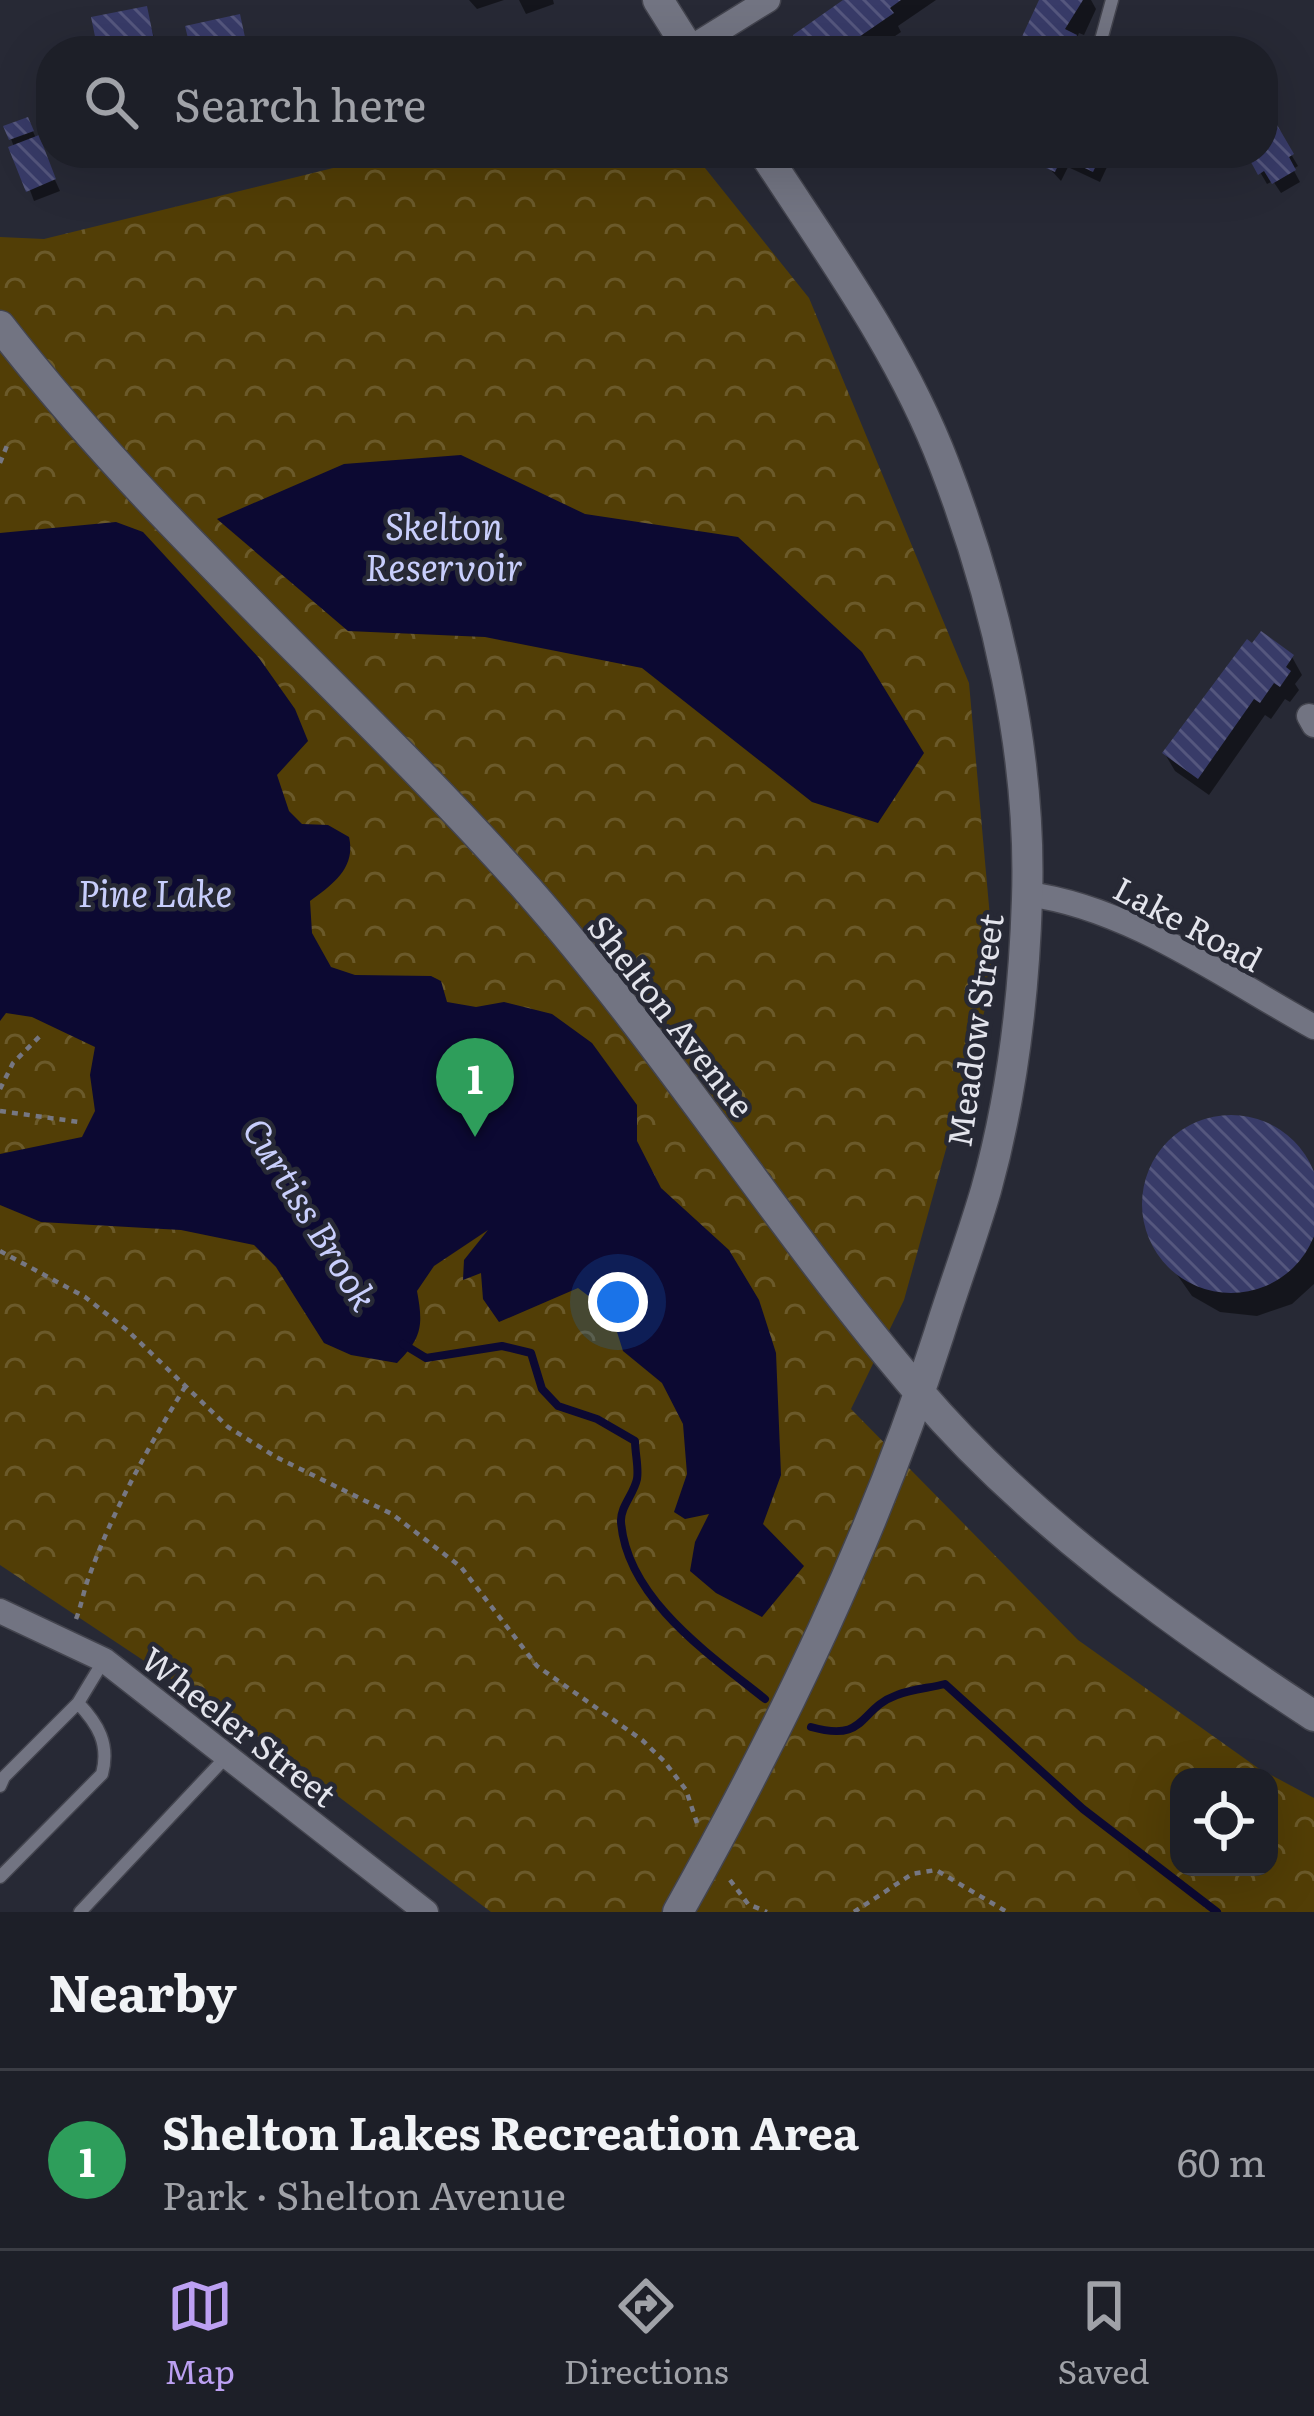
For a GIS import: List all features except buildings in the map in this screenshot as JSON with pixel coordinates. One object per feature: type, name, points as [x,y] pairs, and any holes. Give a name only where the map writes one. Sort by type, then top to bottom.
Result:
[{"type":"street","points":[[658,0],[681,36]]},
{"type":"street","points":[[712,36],[768,0]]},
{"type":"street","name":"Meadow Street","points":[[679,1912],[799,1685],[920,1394],[987,1187],[1022,983],[1028,894],[1023,792],[1007,685],[985,588],[944,462],[880,330],[774,168]]},
{"type":"street","name":"Shelton Avenue","points":[[0,326],[149,499],[418,772],[566,933],[920,1394],[1032,1504],[1104,1564],[1227,1658],[1314,1716]]},
{"type":"street","name":"Lake Road","points":[[1028,894],[1067,899],[1127,923],[1314,1027]]},
{"type":"street","name":"Wheeler Street","points":[[0,1611],[104,1660],[426,1912]]},
{"type":"lane","points":[[1102,36],[1112,0]]},
{"type":"lane","points":[[0,1786],[78,1703],[104,1660]]},
{"type":"lane","points":[[0,1877],[102,1774],[104,1744],[96,1721],[78,1703]]},
{"type":"lane","points":[[80,1912],[227,1756]]},
{"type":"path","points":[[0,463],[8,443]]},
{"type":"path","points":[[0,1089],[13,1063],[40,1036]]},
{"type":"path","points":[[0,1111],[79,1123]]},
{"type":"path","points":[[0,1251],[86,1297],[228,1427],[276,1457],[392,1514],[461,1567],[537,1666],[642,1740],[675,1773],[699,1826]]},
{"type":"path","points":[[69,1642],[88,1576],[109,1528],[185,1387]]},
{"type":"path","points":[[854,1912],[912,1874],[936,1870],[1007,1912]]},
{"type":"path","points":[[730,1880],[748,1904],[766,1912]]},
{"type":"green space","points":[[333,168],[705,168],[809,298],[969,683],[995,973],[904,1300],[851,1409],[1078,1640],[1258,1768],[1170,1768],[1170,1876],[1278,1876],[1278,1779],[1314,1798],[1314,1912],[491,1912],[269,1744],[0,1565],[0,237],[44,239]]},
{"type":"water","name":"Skelton Reservoir","points":[[461,455],[585,514],[738,537],[862,652],[924,753],[878,823],[812,802],[642,668],[485,637],[348,631],[217,519],[344,464]]},
{"type":"water","name":"Pine Lake","points":[[116,522],[143,532],[259,658],[295,709],[308,741],[277,775],[289,811],[302,824],[328,825],[349,837],[346,866],[310,901],[312,933],[331,967],[355,975],[431,976],[441,981],[447,1002],[476,1007],[504,1002],[552,1014],[592,1043],[637,1105],[637,1141],[661,1188],[729,1250],[759,1300],[776,1353],[781,1475],[763,1524],[804,1566],[762,1617],[716,1593],[690,1571],[695,1542],[709,1514],[685,1519],[674,1512],[687,1474],[683,1424],[662,1383],[623,1351],[611,1313],[578,1288],[499,1322],[483,1299],[481,1273],[463,1280],[464,1260],[488,1230],[434,1266],[417,1291],[420,1321],[416,1337],[397,1363],[351,1355],[324,1343],[276,1267],[254,1245],[181,1230],[41,1222],[0,1205],[0,1154],[82,1137],[95,1111],[90,1075],[95,1047],[32,1017],[6,1013],[0,1021],[0,533]]},
{"type":"waterway","name":"Curtiss Brook","points":[[403,1344],[426,1358],[502,1346],[531,1353],[542,1389],[558,1406],[597,1419],[635,1441],[637,1479],[621,1522],[638,1576],[675,1623],[765,1699]]},
{"type":"waterway","name":"Curtiss Brook","points":[[811,1727],[853,1728],[884,1701],[945,1684],[1083,1809],[1217,1912]]},
{"type":"place","name":"Shelton Lakes Recreation Area","points":[[475,1137]]}]
